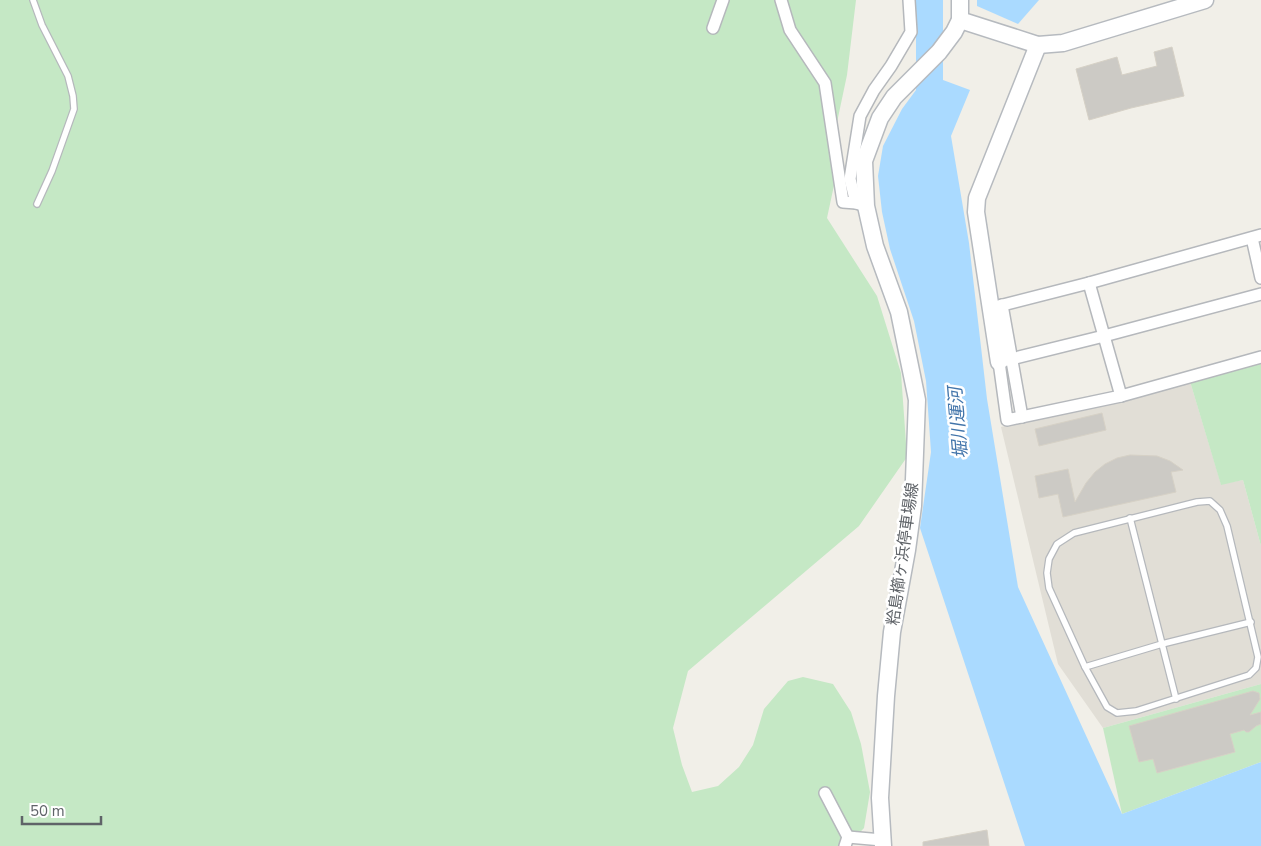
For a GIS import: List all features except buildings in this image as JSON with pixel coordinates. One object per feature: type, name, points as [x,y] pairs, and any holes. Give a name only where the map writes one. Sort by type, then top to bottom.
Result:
[{"type":"main road","points":[[960,0],[957,26],[1038,45],[1063,43],[1205,0]]},
{"type":"main road","name":"粭島櫛ヶ浜停車場線","points":[[882,843],[880,798],[886,696],[892,632],[913,506],[917,400],[899,312],[861,205],[864,162],[880,118],[894,97],[939,52],[957,26]]},
{"type":"main road","points":[[1006,361],[997,306],[976,212],[977,198],[1038,45]]},
{"type":"street","points":[[713,28],[722,0]]},
{"type":"street","points":[[781,0],[790,30],[825,84],[843,202],[861,205]]},
{"type":"street","points":[[861,205],[850,179],[860,116],[874,90],[911,32],[909,0]]},
{"type":"street","points":[[997,306],[1089,283],[1256,236],[1261,278]]},
{"type":"street","points":[[1089,283],[1121,396]]},
{"type":"street","points":[[1261,294],[1006,361],[1007,420],[1121,396],[1261,358]]},
{"type":"street","points":[[825,793],[847,842],[882,843]]},
{"type":"lane","points":[[34,0],[42,25],[68,76],[74,96],[74,109],[52,171],[37,204]]},
{"type":"lane","points":[[1197,502],[1210,502],[1220,510],[1227,526],[1258,656],[1256,668],[1249,676],[1136,711],[1117,713],[1108,707],[1085,667],[1049,588],[1047,573],[1049,559],[1057,544],[1074,533],[1130,518],[1197,502]]},
{"type":"lane","points":[[1130,518],[1176,699]]},
{"type":"lane","points":[[1085,667],[1162,644],[1250,622]]},
{"type":"shaded area","points":[[1189,378],[1221,484],[1243,480],[1261,546],[1261,684],[1103,728],[1058,664],[1001,427]]},
{"type":"green space","points":[[0,0],[856,0],[847,75],[832,146],[836,176],[827,218],[877,296],[901,373],[907,457],[859,526],[688,671],[673,728],[682,765],[692,792],[718,786],[739,767],[753,745],[764,709],[788,681],[803,677],[833,684],[851,712],[861,744],[870,792],[864,828],[847,846],[0,846]]},
{"type":"green space","points":[[1261,358],[1261,546],[1243,480],[1221,485],[1189,378]]},
{"type":"green space","points":[[1261,684],[1261,762],[1122,814],[1103,728]]},
{"type":"water","name":"堀川運河","points":[[916,0],[943,0],[943,80],[970,90],[951,136],[969,243],[987,399],[1018,587],[1122,814],[1261,762],[1261,846],[1025,846],[920,528],[931,452],[926,381],[914,321],[890,249],[882,212],[878,176],[883,146],[902,109],[916,90]]},
{"type":"water","points":[[977,0],[1039,0],[1018,24],[977,6]]}]
